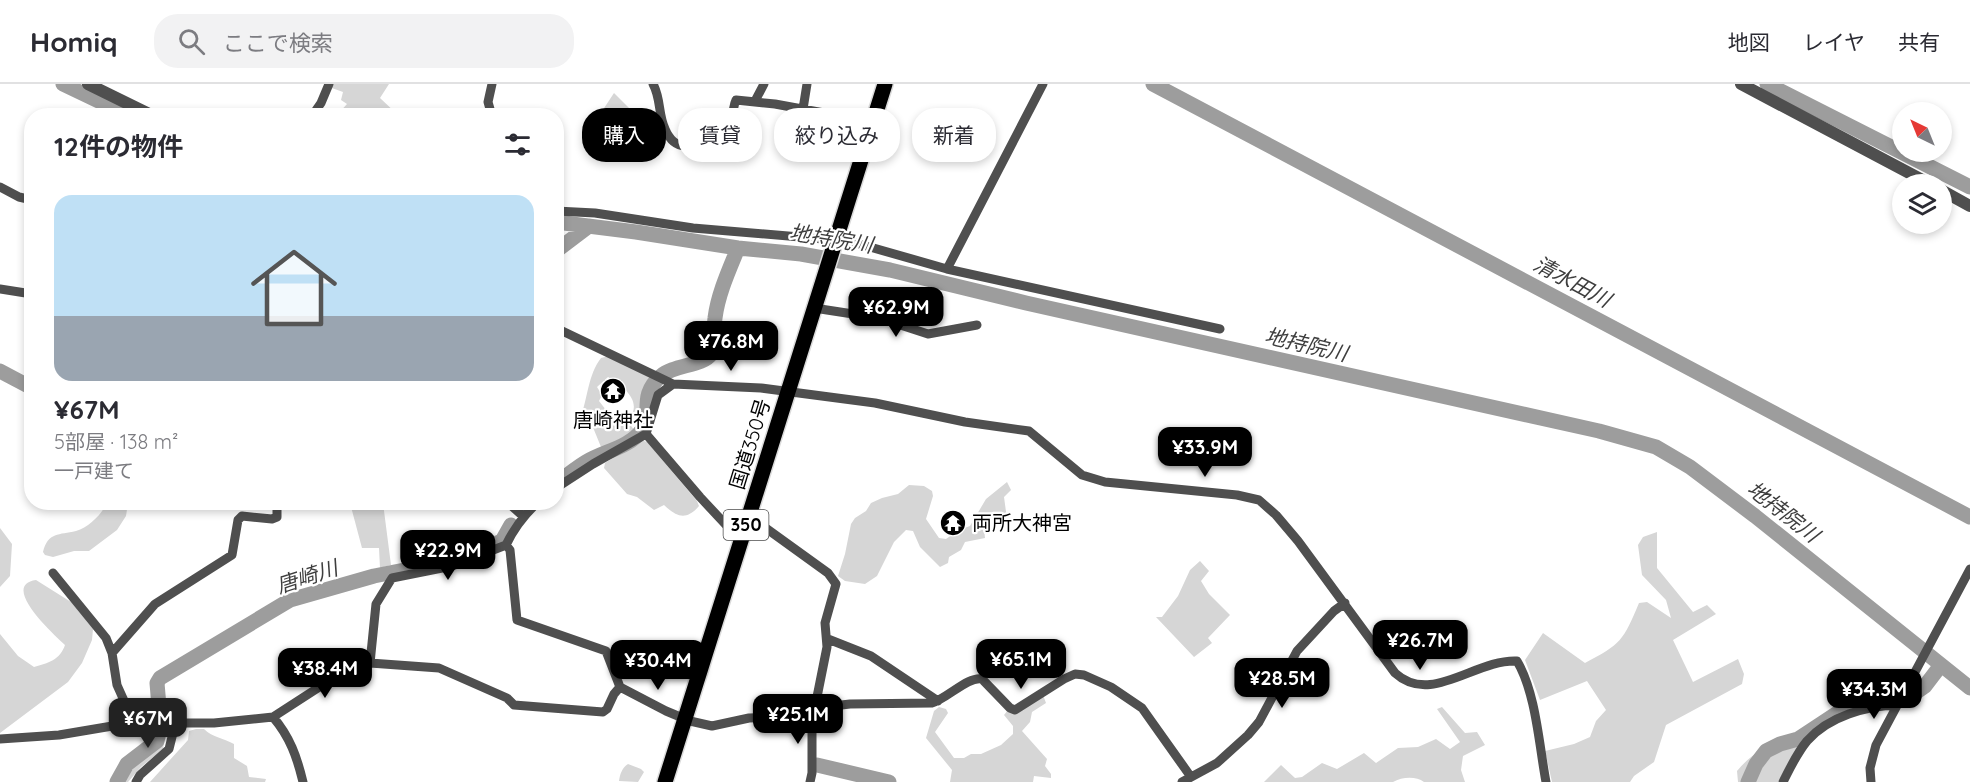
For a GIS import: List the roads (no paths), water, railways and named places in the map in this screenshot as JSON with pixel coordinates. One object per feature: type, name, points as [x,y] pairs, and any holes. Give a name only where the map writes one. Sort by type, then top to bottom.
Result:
[{"type":"highway","name":"国道350号","points":[[877,108],[885,84]]},
{"type":"highway","name":"国道350号","points":[[665,782],[860,162]]},
{"type":"street","points":[[88,84],[137,108]]},
{"type":"street","points":[[318,108],[328,84]]},
{"type":"street","points":[[490,84],[490,108]]},
{"type":"street","points":[[653,84],[657,91],[664,128],[673,143],[681,146],[705,140],[726,125],[731,118],[736,100],[797,108]]},
{"type":"street","points":[[755,101],[764,84]]},
{"type":"street","points":[[803,108],[807,84]]},
{"type":"street","points":[[947,269],[1042,84]]},
{"type":"street","points":[[1741,84],[1911,174]]},
{"type":"street","points":[[0,187],[24,197]]},
{"type":"street","points":[[1952,196],[1970,206]]},
{"type":"street","points":[[564,211],[595,213],[693,228],[834,243],[856,243],[947,269],[1220,329]]},
{"type":"street","points":[[0,289],[24,293]]},
{"type":"street","points":[[814,308],[879,318],[928,334],[977,325]]},
{"type":"street","points":[[564,332],[673,384],[734,386],[875,403],[965,422],[1029,431],[1082,475],[1105,482],[1237,495],[1259,500],[1276,515],[1345,603],[1395,673],[1407,682],[1427,686],[1436,685],[1495,662],[1517,661],[1533,703],[1546,782]]},
{"type":"street","points":[[564,483],[645,434],[658,395],[673,384]]},
{"type":"street","points":[[645,434],[741,541]]},
{"type":"street","points":[[112,653],[155,604],[232,555],[238,520],[242,516],[272,519],[277,517],[277,510]]},
{"type":"street","points":[[516,510],[523,516]]},
{"type":"street","points":[[370,663],[376,604],[392,578],[452,566],[506,545],[512,532],[529,510]]},
{"type":"street","points":[[749,516],[833,578],[836,584],[825,623],[828,639],[814,712],[810,782]]},
{"type":"street","points":[[506,545],[510,550],[517,620],[606,651],[620,687],[685,719],[712,726],[749,718],[793,716],[814,712],[824,707],[850,704],[920,704],[938,701],[977,678],[982,679],[1010,708],[1015,710],[1064,679],[1075,674],[1084,675],[1112,687],[1142,708],[1186,779],[1217,763],[1248,735],[1259,722],[1297,651],[1334,611],[1345,603]]},
{"type":"street","points":[[1871,782],[1870,768],[1876,745],[1970,568]]},
{"type":"street","points":[[53,573],[106,638],[112,653],[117,685],[136,722]]},
{"type":"street","points":[[828,639],[871,656],[938,701]]},
{"type":"street","points":[[0,739],[59,735],[136,722],[214,723],[273,717],[341,673],[354,666],[370,663],[439,668],[507,698],[514,705],[539,708],[603,712],[608,709],[614,694],[620,687]]},
{"type":"street","points":[[1783,782],[1800,750],[1809,739],[1839,718],[1881,706],[1898,705]]},
{"type":"street","points":[[273,717],[296,752],[303,782]]},
{"type":"street","points":[[136,782],[140,775],[170,749],[176,721]]},
{"type":"waterway","name":"地持院川","points":[[63,84],[113,108]]},
{"type":"waterway","name":"清水田川","points":[[1153,84],[1970,517]]},
{"type":"waterway","points":[[1767,84],[1970,187]]},
{"type":"waterway","name":"地持院川","points":[[564,223],[738,248],[801,254],[890,270],[1026,303],[1599,431],[1656,447],[1690,467],[1755,516],[1970,688]]},
{"type":"waterway","points":[[564,245],[589,226]]},
{"type":"waterway","name":"唐崎川","points":[[564,478],[593,458],[637,436],[647,418],[650,391],[661,376],[666,372],[702,361],[711,354],[714,346],[716,309],[738,248]]},
{"type":"waterway","points":[[0,371],[24,384]]},
{"type":"waterway","name":"唐崎川","points":[[160,718],[157,683],[160,678],[290,600],[374,576],[460,559],[502,541],[511,525]]},
{"type":"waterway","points":[[1912,695],[1925,686],[1941,665]]},
{"type":"waterway","points":[[1748,782],[1756,764],[1766,751],[1798,739],[1842,710],[1881,699],[1894,698]]},
{"type":"waterway","name":"唐崎川","points":[[117,782],[127,764],[157,741],[161,724]]},
{"type":"waterway","points":[[817,765],[889,782]]},
{"type":"place","name":"唐崎神社","points":[[613,391]]},
{"type":"place","name":"両所大神宮","points":[[953,523]]}]
